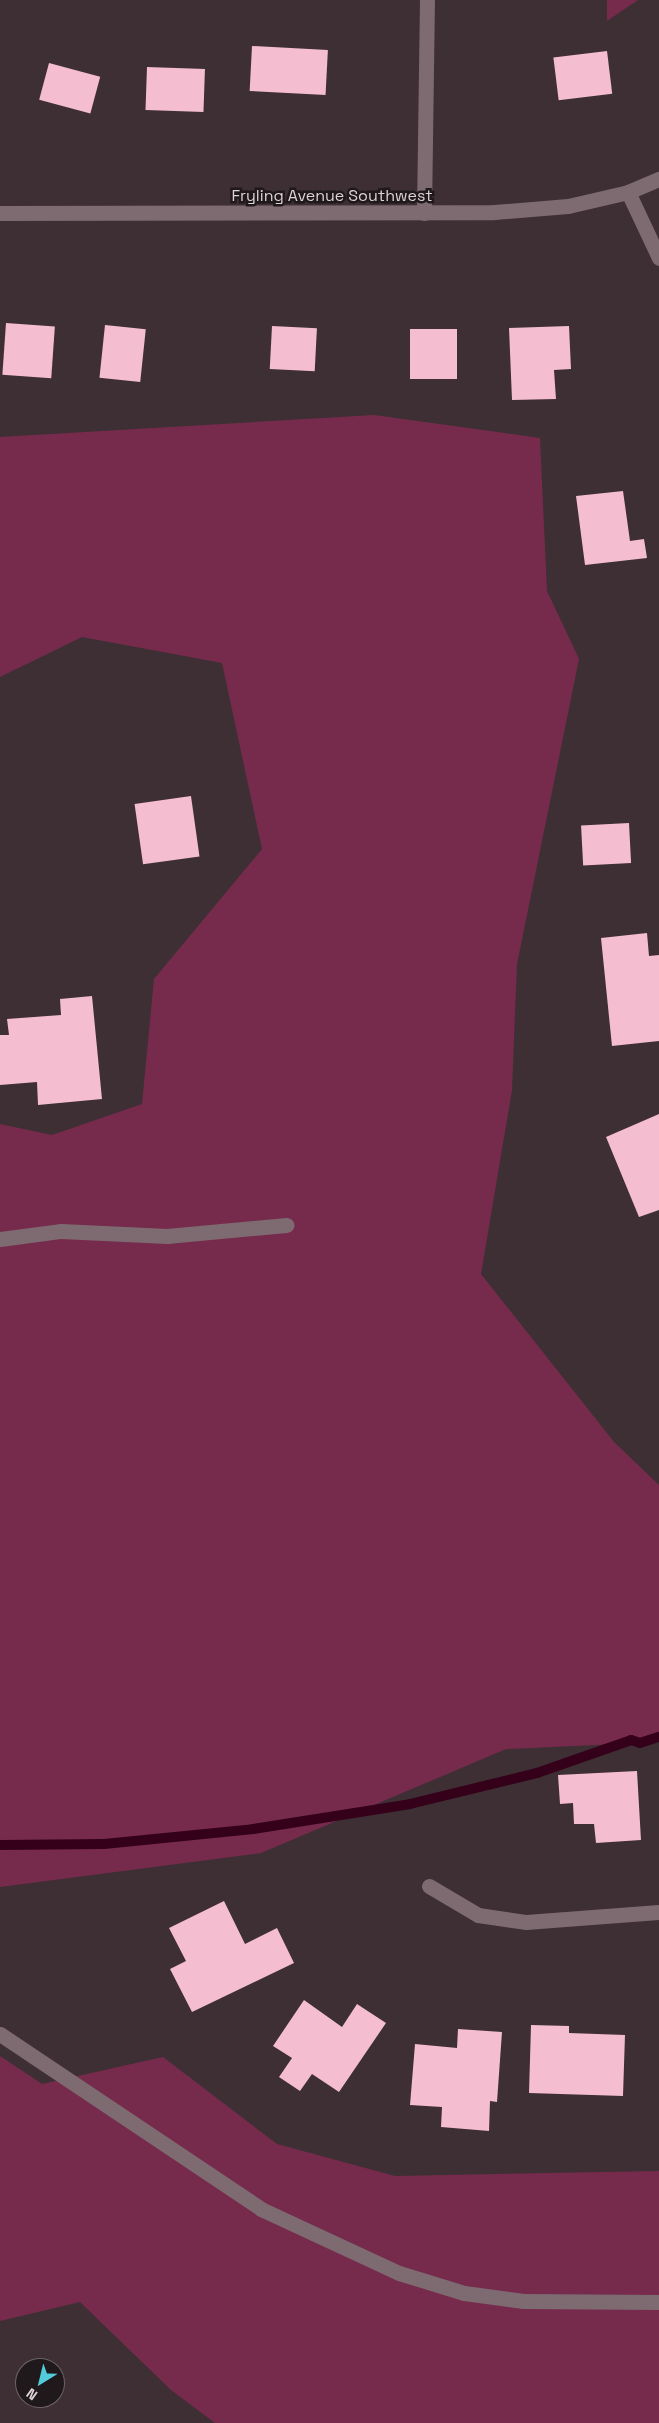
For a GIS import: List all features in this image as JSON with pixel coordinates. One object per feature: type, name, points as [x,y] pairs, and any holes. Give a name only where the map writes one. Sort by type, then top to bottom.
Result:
[{"type":"street","points":[[424,213],[427,0]]},
{"type":"street","name":"Fryling Avenue Southwest","points":[[0,213],[424,213],[568,206],[628,192],[659,179]]},
{"type":"street","points":[[628,192],[659,258]]},
{"type":"street","points":[[0,1239],[61,1231],[167,1236],[286,1225]]},
{"type":"street","points":[[429,1886],[478,1915],[526,1922],[659,1912]]},
{"type":"street","points":[[0,2034],[261,2209],[399,2273],[464,2293],[523,2301],[659,2302]]},
{"type":"shaded area","points":[[607,0],[638,0],[607,21]]},
{"type":"shaded area","points":[[374,415],[540,438],[547,591],[579,659],[517,964],[512,1090],[481,1274],[614,1442],[659,1485],[659,1742],[506,1749],[261,1853],[0,1887],[0,1124],[52,1135],[142,1104],[154,979],[262,849],[222,663],[82,637],[0,677],[0,437]]},
{"type":"shaded area","points":[[0,2056],[42,2084],[163,2057],[277,2144],[395,2176],[659,2171],[659,2423],[215,2423],[171,2390],[80,2302],[0,2321]]},
{"type":"building","points":[[252,46],[328,50],[326,95],[250,91]]},
{"type":"building","points":[[607,51],[612,94],[559,100],[553,58]]},
{"type":"building","points":[[49,63],[100,77],[90,113],[39,100]]},
{"type":"building","points":[[147,67],[205,69],[203,112],[145,110]]},
{"type":"building","points":[[6,323],[55,326],[51,378],[2,375]]},
{"type":"building","points":[[105,325],[146,329],[140,382],[99,378]]},
{"type":"building","points":[[272,326],[317,328],[315,371],[270,369]]},
{"type":"building","points":[[569,326],[571,369],[554,370],[556,399],[512,400],[509,328]]},
{"type":"building","points":[[410,329],[457,329],[457,379],[410,379]]},
{"type":"building","points":[[623,491],[630,541],[644,539],[647,558],[585,565],[576,496]]},
{"type":"building","points":[[191,796],[199,856],[143,864],[135,804]]},
{"type":"building","points":[[629,823],[631,863],[583,865],[581,826]]},
{"type":"building","points":[[647,933],[649,956],[659,955],[659,1041],[612,1046],[601,938]]},
{"type":"building","points":[[92,996],[102,1099],[38,1105],[37,1082],[0,1085],[0,1035],[9,1035],[7,1019],[61,1015],[60,999]]},
{"type":"building","points":[[659,1114],[659,1210],[639,1217],[606,1137]]},
{"type":"building","points":[[637,1771],[641,1840],[596,1843],[594,1824],[574,1824],[573,1803],[560,1804],[558,1775]]},
{"type":"building","points":[[224,1901],[245,1944],[277,1928],[294,1963],[192,2012],[170,1969],[186,1961],[169,1928]]},
{"type":"building","points":[[304,2000],[342,2027],[357,2004],[386,2023],[339,2092],[312,2074],[300,2091],[279,2077],[292,2058],[273,2046]]},
{"type":"building","points":[[531,2025],[569,2026],[569,2033],[625,2035],[623,2096],[529,2093]]},
{"type":"building","points":[[458,2029],[502,2032],[497,2102],[490,2101],[489,2131],[441,2127],[442,2107],[410,2105],[415,2044],[457,2048]]},
{"type":"waterway","points":[[0,1845],[104,1844],[253,1829],[410,1804],[537,1773],[631,1740],[640,1743],[659,1737]]}]
